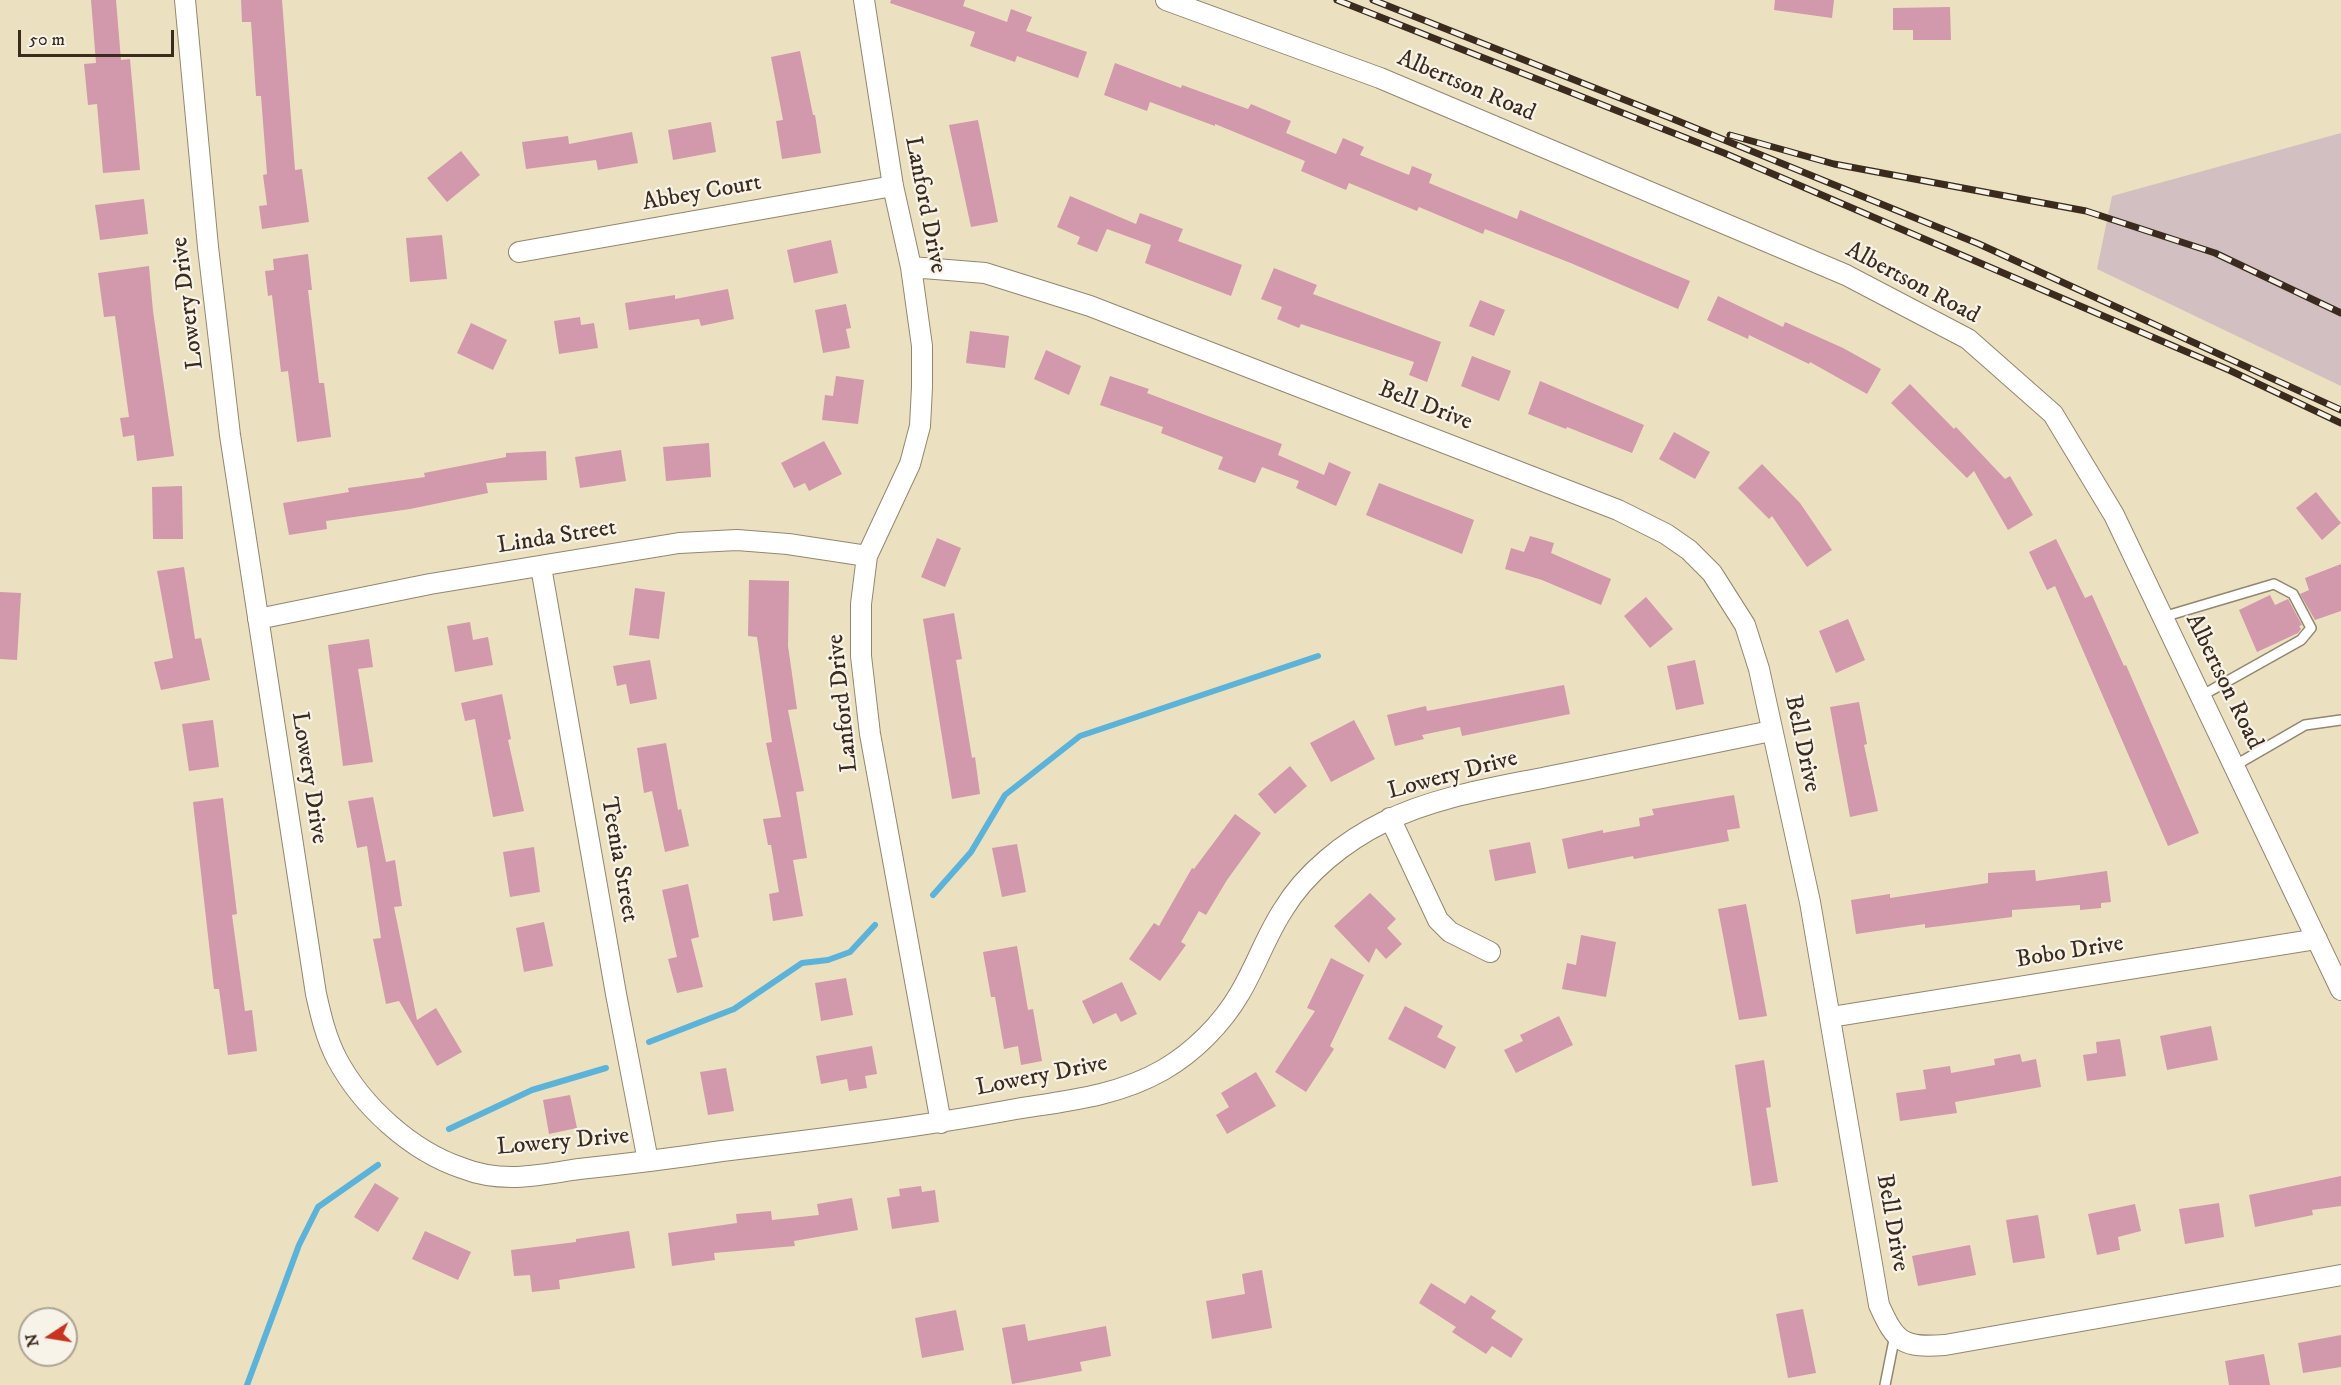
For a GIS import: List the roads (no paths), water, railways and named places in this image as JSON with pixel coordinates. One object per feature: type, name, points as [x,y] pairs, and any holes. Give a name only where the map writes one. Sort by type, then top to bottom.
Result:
[{"type":"street","name":"Lowery Drive","points":[[185,0],[210,270],[230,435],[316,994],[325,1032],[347,1076],[378,1113],[407,1138],[460,1168],[488,1175],[514,1177],[648,1161],[941,1123],[1101,1094],[1136,1084],[1164,1070],[1193,1050],[1240,993],[1284,907],[1308,878],[1340,849],[1368,830],[1390,818],[1421,806],[1772,731]]},
{"type":"street","name":"Lanford Drive","points":[[864,0],[893,186],[911,267],[922,346],[922,387],[920,426],[910,464],[867,556],[861,604],[861,656],[870,734],[941,1123]]},
{"type":"street","name":"Albertson Road","points":[[1166,0],[1380,78],[1846,275],[1968,339],[2053,414],[2114,515],[2341,990]]},
{"type":"street","name":"Abbey Court","points":[[519,252],[893,186]]},
{"type":"street","name":"Bell Drive","points":[[911,267],[985,273],[1090,306],[1618,510],[1666,534],[1689,550],[1712,573],[1745,625],[1759,669],[1810,902],[1879,1305],[1890,1330],[1895,1335]]},
{"type":"street","name":"Linda Street","points":[[258,619],[430,584],[679,543],[737,540],[788,544],[867,556]]},
{"type":"street","name":"Teenia Street","points":[[541,567],[616,994],[648,1161]]},
{"type":"street","points":[[1390,818],[1438,920],[1450,932],[1490,952]]},
{"type":"street","name":"Bobo Drive","points":[[1831,1017],[2317,939]]},
{"type":"street","points":[[1895,1335],[1905,1343],[1926,1347],[1945,1345],[2341,1275]]},
{"type":"lane","points":[[2164,619],[2173,614],[2274,584],[2293,594],[2311,628],[2301,640],[2201,696]]},
{"type":"lane","points":[[2234,766],[2305,725],[2341,720]]},
{"type":"lane","points":[[1885,1385],[1895,1335]]},
{"type":"waterway","points":[[933,895],[971,852],[1005,795],[1080,736],[1318,656]]},
{"type":"waterway","points":[[649,1042],[734,1009],[802,963],[828,960],[850,952],[875,925]]},
{"type":"waterway","points":[[449,1129],[532,1090],[606,1068]]},
{"type":"waterway","points":[[247,1385],[299,1245],[318,1207],[378,1165]]},
{"type":"railway","points":[[1337,0],[1724,153],[2229,370],[2341,423]]},
{"type":"railway","points":[[1373,0],[1979,244],[2341,410]]},
{"type":"railway","points":[[1730,135],[1834,164],[2086,211],[2215,253],[2341,313]]}]
